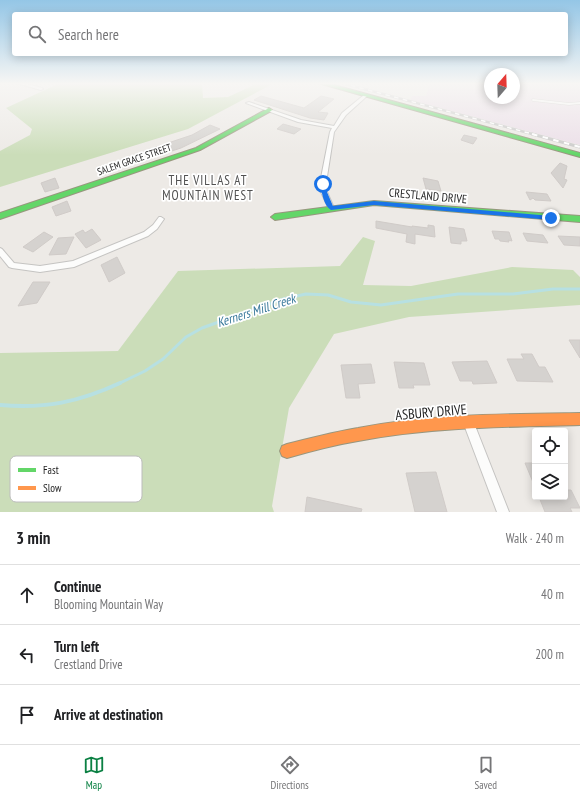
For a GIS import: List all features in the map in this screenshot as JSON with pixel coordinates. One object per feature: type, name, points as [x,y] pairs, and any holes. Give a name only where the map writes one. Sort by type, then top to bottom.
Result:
[{"type":"street","points":[[260,107],[300,121],[334,127]]},
{"type":"street","points":[[331,208],[324,192],[323,184],[334,127],[352,107]]},
{"type":"street","points":[[405,107],[580,155]]},
{"type":"street","name":"SALEM GRACE STREET","points":[[0,216],[198,149],[269,110]]},
{"type":"street","name":"CRESTLAND DRIVE","points":[[274,217],[374,203],[580,219]]},
{"type":"street","points":[[0,252],[12,265],[40,268],[74,264],[146,234],[155,227],[161,219]]},
{"type":"street","name":"ASBURY DRIVE","points":[[287,451],[333,438],[377,431],[468,422],[580,419]]},
{"type":"street","points":[[468,422],[503,512]]},
{"type":"shaded area","points":[[436,107],[580,107],[580,145]]},
{"type":"green space","points":[[229,107],[188,129],[0,187],[0,151],[30,135],[32,129],[6,108]]},
{"type":"green space","points":[[363,237],[375,241],[363,285],[411,286],[512,267],[573,270],[580,277],[580,305],[409,317],[334,334],[289,408],[272,506],[274,512],[0,512],[0,353],[118,351],[178,271],[340,266]]},
{"type":"building","points":[[275,107],[324,107],[318,112],[328,113],[324,120],[310,118]]},
{"type":"building","points":[[283,124],[301,129],[294,134],[277,129]]},
{"type":"building","points":[[210,125],[220,129],[181,148],[153,157],[147,150],[192,135]]},
{"type":"building","points":[[464,135],[477,138],[473,144],[461,140]]},
{"type":"building","points":[[560,163],[567,166],[564,179],[567,180],[563,188],[551,173]]},
{"type":"building","points":[[55,178],[59,188],[45,192],[41,183]]},
{"type":"building","points":[[423,178],[438,181],[441,191],[426,189]]},
{"type":"building","points":[[526,192],[547,194],[551,201],[535,200],[533,198],[530,200]]},
{"type":"building","points":[[67,201],[71,211],[56,216],[52,207]]},
{"type":"building","points":[[376,221],[412,227],[428,228],[428,225],[434,226],[435,237],[415,234],[415,244],[406,242],[407,234],[376,228]]},
{"type":"building","points":[[449,227],[464,229],[467,241],[461,241],[461,244],[451,243]]},
{"type":"building","points":[[92,229],[101,240],[86,248],[75,234],[83,230],[85,233]]},
{"type":"building","points":[[492,231],[509,232],[512,241],[500,241],[499,239],[495,239]]},
{"type":"building","points":[[44,232],[53,237],[33,252],[23,247]]},
{"type":"building","points":[[523,233],[543,235],[548,243],[527,241]]},
{"type":"building","points":[[558,236],[580,237],[580,246],[564,245]]},
{"type":"building","points":[[74,237],[66,254],[49,255],[58,238]]},
{"type":"building","points":[[117,257],[125,273],[109,282],[101,265]]},
{"type":"building","points":[[33,282],[50,282],[37,303],[18,306]]},
{"type":"building","points":[[569,340],[580,340],[580,358]]},
{"type":"building","points":[[521,354],[532,354],[539,367],[545,367],[553,382],[517,381],[507,359],[524,359]]},
{"type":"building","points":[[487,361],[497,383],[473,384],[472,381],[460,381],[452,362]]},
{"type":"building","points":[[394,362],[424,363],[430,385],[413,385],[414,388],[399,388]]},
{"type":"building","points":[[371,364],[375,383],[358,384],[360,398],[346,398],[341,365]]},
{"type":"building","points":[[525,463],[532,463],[532,480]]},
{"type":"building","points":[[436,472],[447,512],[415,512],[406,473]]},
{"type":"building","points":[[568,490],[571,490],[580,508],[570,508],[572,512],[545,512],[540,500],[568,500]]},
{"type":"building","points":[[307,497],[362,509],[361,512],[305,512]]},
{"type":"waterway","name":"Kerners Mill Creek","points":[[118,384],[145,371],[163,359],[186,337],[202,328],[283,299],[306,294],[328,295],[351,302],[381,305],[458,294],[513,294],[553,289],[580,289]]},
{"type":"waterway","name":"Kerners Mill Creek","points":[[0,405],[32,406],[62,403],[105,390],[120,383]]},
{"type":"railway","points":[[431,107],[536,135]]},
{"type":"railway","points":[[532,134],[580,147]]},
{"type":"traffic: fast","points":[[406,107],[580,155]]},
{"type":"traffic: fast","points":[[0,216],[198,149],[269,110]]},
{"type":"traffic: fast","points":[[275,217],[374,203],[580,219]]},
{"type":"traffic: slow","points":[[287,451],[323,441],[359,434],[432,425],[469,422],[580,419]]},
{"type":"district","name":"THE VILLAS AT MOUNTAIN WEST","points":[[208,188]]},
{"type":"route","points":[[323,184],[324,192],[331,208],[374,203],[551,218]]}]
